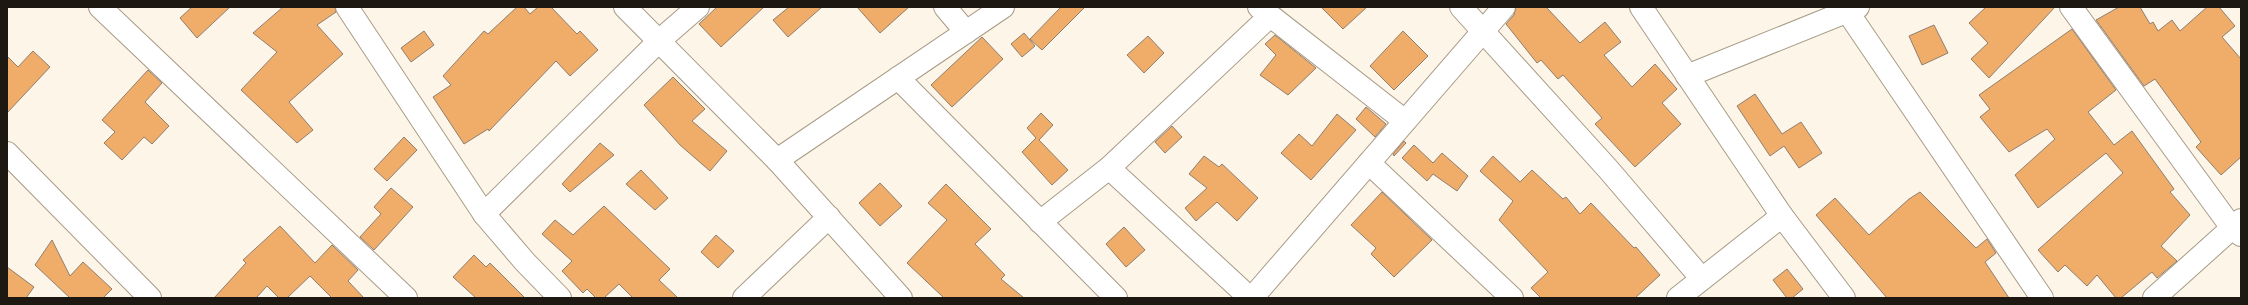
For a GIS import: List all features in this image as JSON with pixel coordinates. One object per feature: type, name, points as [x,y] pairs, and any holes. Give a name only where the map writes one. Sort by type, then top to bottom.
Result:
[{"type":"street","points":[[100,7],[406,298]]},
{"type":"street","points":[[348,7],[484,214],[525,262],[559,298]]},
{"type":"street","points":[[625,7],[660,40],[777,160],[901,298]]},
{"type":"street","points":[[484,214],[660,40],[698,7]]},
{"type":"street","points":[[945,7],[966,32]]},
{"type":"street","points":[[777,160],[1003,7]]},
{"type":"street","points":[[1461,7],[1608,169],[1702,279]]},
{"type":"street","points":[[1108,168],[1251,298],[1504,7]]},
{"type":"street","points":[[1641,7],[1782,216],[1844,298]]},
{"type":"street","points":[[2071,7],[2238,228],[2154,298]]},
{"type":"street","points":[[1687,76],[1852,9],[2042,298]]},
{"type":"street","points":[[1040,222],[1108,168],[1264,12],[1405,121]]},
{"type":"street","points":[[898,78],[1116,298]]},
{"type":"street","points":[[7,153],[150,298]]},
{"type":"street","points":[[1369,163],[1512,298]]},
{"type":"street","points":[[1678,298],[1782,216]]},
{"type":"street","points":[[744,298],[829,217]]},
{"type":"building","points":[[192,7],[230,7],[197,38],[180,18]]},
{"type":"building","points":[[283,7],[335,7],[336,12],[317,25],[343,54],[289,102],[313,130],[297,143],[241,90],[277,52],[253,33]]},
{"type":"building","points":[[517,7],[524,7],[530,14],[538,7],[551,7],[577,34],[580,31],[598,50],[570,76],[556,61],[489,131],[488,129],[464,144],[433,97],[451,85],[443,76],[484,31],[488,34]]},
{"type":"building","points":[[717,7],[764,7],[721,47],[699,24]]},
{"type":"building","points":[[789,7],[822,7],[788,37],[773,20]]},
{"type":"building","points":[[857,7],[909,7],[880,33]]},
{"type":"building","points":[[1061,7],[1085,7],[1042,50],[1030,39]]},
{"type":"building","points":[[1321,7],[1367,7],[1343,29]]},
{"type":"building","points":[[1516,7],[1546,7],[1580,43],[1605,22],[1621,42],[1604,55],[1632,87],[1655,64],[1677,89],[1662,103],[1681,124],[1635,167],[1595,124],[1602,118],[1563,75],[1558,79],[1541,60],[1537,63],[1506,24],[1514,15]]},
{"type":"building","points":[[1986,7],[2055,7],[1989,78],[1971,59],[1988,43],[1969,23]]},
{"type":"building","points":[[2119,7],[2140,7],[2150,24],[2153,22],[2158,31],[2172,20],[2180,31],[2207,7],[2219,7],[2235,26],[2222,37],[2241,59],[2241,157],[2221,175],[2196,147],[2201,142],[2155,79],[2144,86],[2096,20]]},
{"type":"building","points":[[1934,25],[1948,53],[1922,65],[1909,36]]},
{"type":"building","points":[[2072,29],[2116,90],[2088,112],[2114,145],[2132,131],[2174,189],[2170,192],[2190,215],[2161,246],[2177,261],[2157,278],[2152,272],[2121,298],[2116,298],[2097,275],[2087,286],[2065,265],[2058,272],[2038,250],[2123,173],[2106,153],[2038,208],[2015,175],[2055,139],[2047,129],[2009,152],[1980,117],[1990,109],[1979,95]]},
{"type":"building","points":[[424,31],[434,45],[411,62],[401,48]]},
{"type":"building","points":[[1403,31],[1428,56],[1394,90],[1370,66]]},
{"type":"building","points":[[1024,33],[1035,46],[1022,57],[1011,44]]},
{"type":"building","points":[[1275,35],[1316,68],[1288,95],[1260,75],[1276,55],[1265,44]]},
{"type":"building","points":[[1148,36],[1164,53],[1144,73],[1127,55]]},
{"type":"building","points":[[982,37],[1003,59],[952,107],[931,85]]},
{"type":"building","points":[[33,51],[50,67],[7,113],[7,56],[18,67]]},
{"type":"building","points":[[148,70],[162,83],[145,102],[169,126],[152,144],[144,137],[122,160],[104,143],[115,132],[102,120]]},
{"type":"building","points":[[673,77],[705,109],[692,121],[727,151],[710,171],[680,145],[644,105]]},
{"type":"building","points":[[1755,94],[1782,134],[1801,122],[1822,153],[1799,168],[1784,146],[1770,156],[1737,106]]},
{"type":"building","points":[[1366,107],[1386,124],[1375,137],[1356,119]]},
{"type":"building","points":[[1041,113],[1053,125],[1039,140],[1068,170],[1052,185],[1022,152],[1036,138],[1027,128]]},
{"type":"building","points":[[1337,114],[1356,130],[1311,180],[1281,153],[1299,134],[1312,146]]},
{"type":"building","points":[[1172,126],[1182,137],[1165,153],[1155,142]]},
{"type":"building","points":[[404,137],[417,150],[387,181],[374,169]]},
{"type":"building","points":[[1404,141],[1406,143],[1394,156],[1393,154]]},
{"type":"building","points":[[600,143],[614,155],[570,192],[562,184]]},
{"type":"building","points":[[1414,145],[1433,163],[1442,153],[1468,176],[1457,191],[1433,174],[1427,181],[1402,158]]},
{"type":"building","points":[[1204,156],[1219,167],[1222,164],[1258,198],[1237,221],[1217,202],[1196,221],[1185,208],[1207,188],[1189,174]]},
{"type":"building","points":[[1493,156],[1520,182],[1532,170],[1563,199],[1566,197],[1580,214],[1591,203],[1634,248],[1636,247],[1660,275],[1635,298],[1541,298],[1531,288],[1548,272],[1499,220],[1513,201],[1480,171]]},
{"type":"building","points":[[641,170],[668,198],[655,210],[626,184]]},
{"type":"building","points":[[880,183],[902,206],[880,226],[859,203]]},
{"type":"building","points":[[946,184],[991,229],[975,244],[1005,275],[1001,279],[1024,298],[944,298],[907,263],[947,220],[928,203]]},
{"type":"building","points":[[391,188],[413,207],[374,250],[360,237],[381,214],[374,207]]},
{"type":"building","points":[[1382,192],[1432,240],[1394,277],[1371,254],[1376,248],[1351,225]]},
{"type":"building","points":[[1920,192],[1976,248],[1987,239],[1996,253],[1985,262],[2009,298],[1887,298],[1816,215],[1835,198],[1869,235],[1909,199]]},
{"type":"building","points":[[604,206],[670,269],[659,280],[678,298],[633,298],[619,284],[604,298],[596,298],[587,289],[583,293],[562,271],[572,261],[542,234],[555,220],[573,235]]},
{"type":"building","points":[[280,226],[315,263],[332,245],[358,270],[348,281],[364,298],[332,298],[310,276],[287,298],[279,298],[267,286],[256,298],[214,298],[246,263],[243,260]]},
{"type":"building","points":[[1124,227],[1145,250],[1126,267],[1106,244]]},
{"type":"building","points":[[716,235],[734,251],[718,268],[701,252]]},
{"type":"building","points":[[52,240],[70,276],[83,262],[112,289],[103,298],[70,298],[35,265]]},
{"type":"building","points":[[474,255],[486,267],[490,263],[525,298],[476,298],[453,277]]},
{"type":"building","points":[[7,267],[34,287],[26,298],[7,298]]},
{"type":"building","points":[[1787,269],[1803,289],[1792,298],[1787,298],[1773,280]]}]
